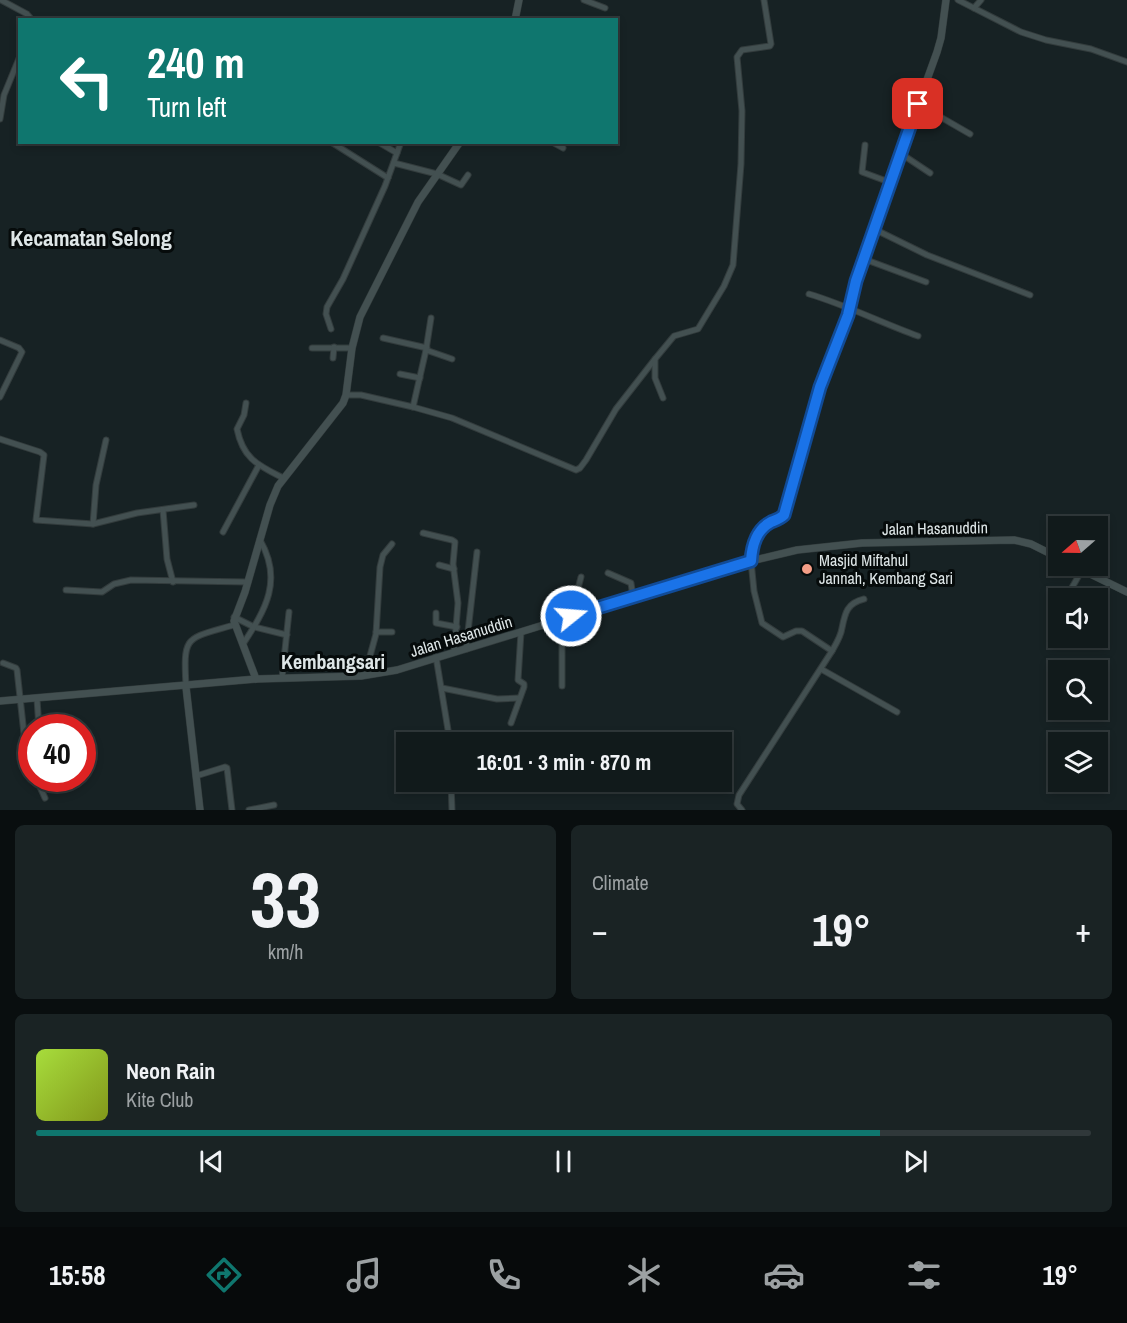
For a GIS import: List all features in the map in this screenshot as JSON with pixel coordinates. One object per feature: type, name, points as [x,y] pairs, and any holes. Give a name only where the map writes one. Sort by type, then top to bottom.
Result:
[{"type":"street","points":[[2,0],[30,18]]},
{"type":"street","points":[[584,0],[605,8]]},
{"type":"street","points":[[346,395],[361,395],[413,406],[452,418],[576,470],[582,465],[616,409],[674,336],[698,329],[731,272],[741,164],[742,111],[737,57],[742,50],[771,45],[764,0]]},
{"type":"street","points":[[832,651],[802,631],[796,631],[783,637],[762,623],[754,591],[751,561],[753,545],[765,526],[782,518],[786,511],[820,387],[849,309],[856,281],[941,38],[946,0]]},
{"type":"street","points":[[958,0],[1021,32],[1046,40],[1091,49],[1127,62]]},
{"type":"street","points":[[974,8],[981,0]]},
{"type":"street","points":[[515,18],[517,1]]},
{"type":"street","points":[[0,119],[4,95],[18,61]]},
{"type":"street","points":[[918,104],[970,134]]},
{"type":"street","points":[[335,144],[388,178]]},
{"type":"street","points":[[381,144],[397,153]]},
{"type":"street","points":[[331,328],[326,314],[327,307],[343,279],[388,178],[400,144]]},
{"type":"street","points":[[256,680],[234,621],[248,582],[270,505],[283,478],[337,413],[346,395],[352,348],[360,317],[418,202],[459,144]]},
{"type":"street","points":[[556,144],[563,148]]},
{"type":"street","points":[[865,146],[861,171],[890,182]]},
{"type":"street","points":[[900,153],[930,173]]},
{"type":"street","points":[[394,163],[437,174],[461,185],[468,175]]},
{"type":"street","points":[[874,230],[927,255],[1030,295]]},
{"type":"street","points":[[864,259],[926,282]]},
{"type":"street","points":[[809,294],[918,336]]},
{"type":"street","points":[[413,406],[432,318]]},
{"type":"street","points":[[383,338],[427,349],[452,359]]},
{"type":"street","points":[[0,340],[19,348],[22,352],[0,397]]},
{"type":"street","points":[[333,358],[334,347]]},
{"type":"street","points":[[312,348],[352,348]]},
{"type":"street","points":[[655,359],[655,378],[663,398]]},
{"type":"street","points":[[400,374],[420,378]]},
{"type":"street","points":[[246,402],[244,415],[237,429],[239,439],[248,457],[283,478]]},
{"type":"street","points":[[0,439],[44,455],[36,520],[93,524],[137,513],[194,505]]},
{"type":"street","points":[[93,524],[96,485],[106,440]]},
{"type":"street","points":[[223,532],[259,465]]},
{"type":"street","points":[[163,510],[167,559],[173,582]]},
{"type":"street","points":[[423,533],[455,542],[454,568],[458,597],[454,652]]},
{"type":"street","points":[[243,644],[265,605],[272,570],[260,540]]},
{"type":"street","name":"Jalan Hasanuddin","points":[[0,701],[282,678],[373,674],[397,670],[647,592],[751,561],[797,550],[852,544],[1006,540],[1023,541],[1048,553]]},
{"type":"street","points":[[373,674],[370,656],[376,632],[381,561],[392,544]]},
{"type":"street","points":[[466,649],[477,552]]},
{"type":"street","points":[[439,565],[454,568]]},
{"type":"street","points":[[608,573],[631,583],[635,596]]},
{"type":"street","points":[[1094,576],[1127,592]]},
{"type":"street","points":[[571,616],[580,577]]},
{"type":"street","points":[[66,590],[102,592],[110,586],[125,581],[248,582]]},
{"type":"street","points":[[742,810],[736,804],[739,795],[832,651],[840,635],[844,615],[848,608],[854,602],[864,599]]},
{"type":"street","points":[[282,678],[289,612]]},
{"type":"street","points":[[436,613],[436,623],[457,627]]},
{"type":"street","points":[[562,619],[562,686]]},
{"type":"street","points":[[200,810],[186,687],[185,653],[188,643],[195,637],[234,621],[286,635]]},
{"type":"street","points":[[376,632],[392,632]]},
{"type":"street","points":[[511,723],[524,684],[518,680],[521,632]]},
{"type":"street","points":[[436,657],[449,732]]},
{"type":"street","points":[[3,663],[16,668],[22,714]]},
{"type":"street","points":[[821,669],[897,712]]},
{"type":"street","points":[[442,688],[497,699],[519,698]]},
{"type":"street","points":[[37,699],[38,714]]},
{"type":"street","points":[[196,776],[225,766],[232,810]]},
{"type":"street","points":[[42,792],[45,798]]},
{"type":"street","points":[[451,792],[452,810]]},
{"type":"street","points":[[249,810],[274,805]]},
{"type":"place","name":"Masjid Miftahul Jannah, Kembang Sari","points":[[807,569]]},
{"type":"district","name":"Kecamatan Selong","points":[[91,238]]},
{"type":"district","name":"Kembangsari","points":[[333,662]]},
{"type":"route","points":[[571,616],[751,561],[754,540],[758,534],[765,526],[782,518],[824,374],[848,315],[856,281],[918,104]]}]
